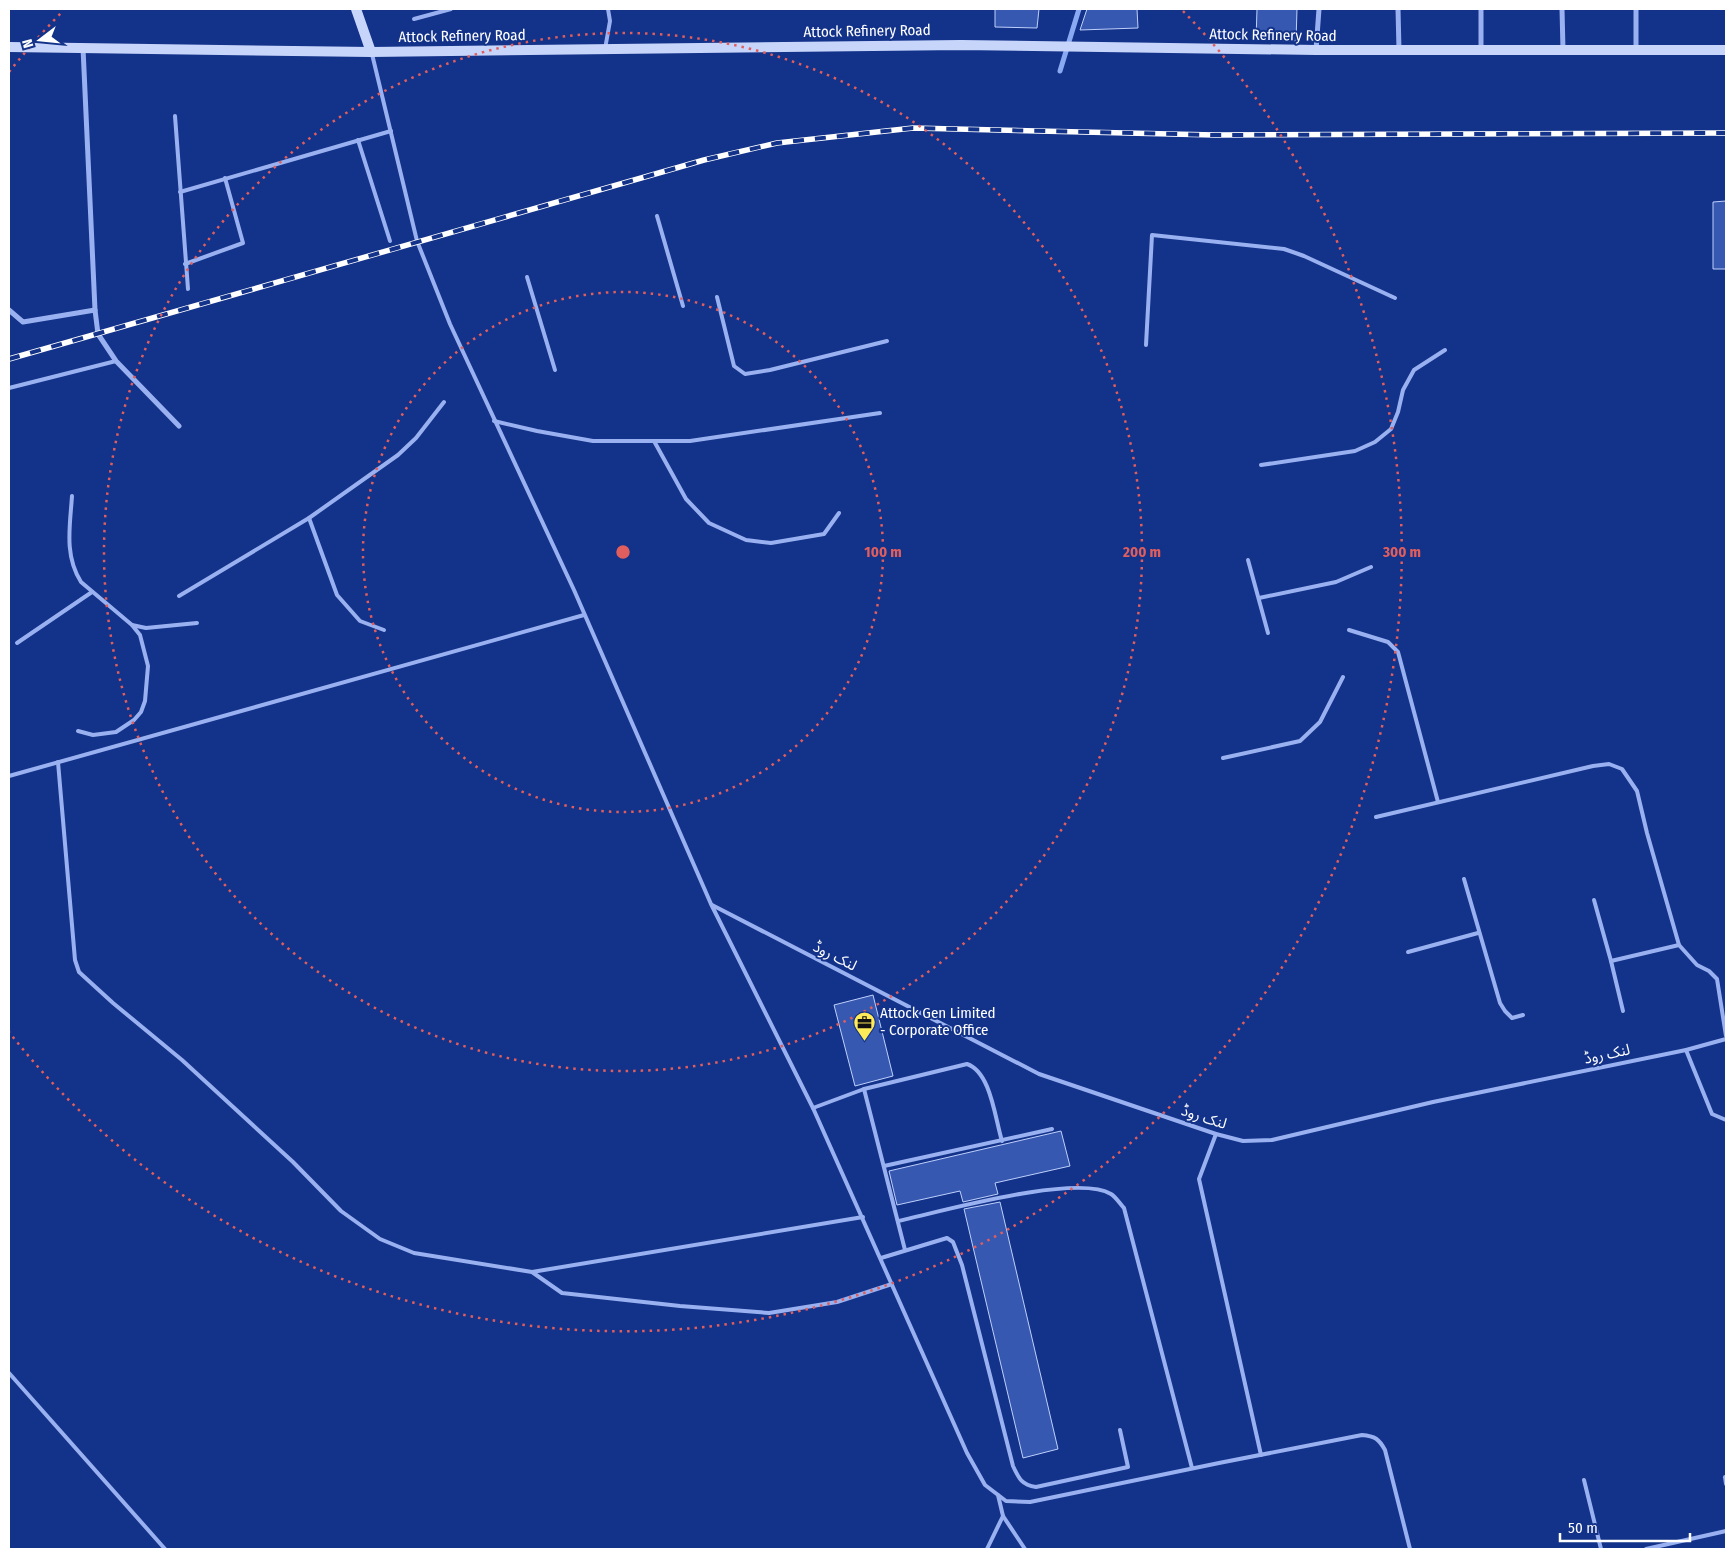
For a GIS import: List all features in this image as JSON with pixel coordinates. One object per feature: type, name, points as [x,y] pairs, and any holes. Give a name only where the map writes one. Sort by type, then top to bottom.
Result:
[{"type":"street","points":[[356,9],[371,52]]},
{"type":"street","points":[[1316,50],[1319,9]]},
{"type":"street","points":[[1398,9],[1399,50]]},
{"type":"street","points":[[1481,9],[1481,50]]},
{"type":"street","points":[[1562,9],[1563,50]]},
{"type":"street","points":[[1636,9],[1636,50]]},
{"type":"street","name":"Attock Refinery Road","points":[[9,47],[371,52],[951,45],[1316,50],[1726,50]]},
{"type":"street","points":[[83,48],[95,310],[98,334],[116,361],[178,426]]},
{"type":"street","points":[[9,310],[23,322],[95,310]]},
{"type":"lane","points":[[414,19],[450,9]]},
{"type":"lane","points":[[605,49],[610,21],[608,9]]},
{"type":"lane","points":[[371,52],[417,241],[450,324],[584,615],[711,904],[813,1108],[967,1453],[985,1485],[1006,1501],[1030,1502],[1356,1436],[1373,1436],[1381,1442],[1385,1450],[1410,1549]]},
{"type":"lane","points":[[175,116],[188,290]]},
{"type":"lane","points":[[180,192],[391,131]]},
{"type":"lane","points":[[358,140],[390,241]]},
{"type":"lane","points":[[185,264],[243,244],[225,178]]},
{"type":"lane","points":[[657,216],[683,306]]},
{"type":"lane","points":[[1146,345],[1152,235],[1284,249],[1304,256],[1395,298]]},
{"type":"lane","points":[[527,277],[555,370]]},
{"type":"lane","points":[[717,297],[734,366],[745,374],[770,370],[887,341]]},
{"type":"lane","points":[[1261,465],[1355,451],[1375,442],[1392,429],[1403,390],[1414,370],[1446,350]]},
{"type":"lane","points":[[9,388],[116,361]]},
{"type":"lane","points":[[179,596],[309,518],[398,455],[416,438],[444,402]]},
{"type":"lane","points":[[494,421],[593,441],[690,441],[880,413]]},
{"type":"lane","points":[[654,441],[686,499],[709,522],[746,540],[771,543],[824,534],[839,513]]},
{"type":"lane","points":[[72,496],[69,550],[71,562],[81,582],[132,625],[140,635],[148,666],[147,689],[141,712],[134,720],[116,732],[93,735],[78,731]]},
{"type":"lane","points":[[309,518],[337,595],[360,621],[384,630]]},
{"type":"lane","points":[[1248,560],[1268,633]]},
{"type":"lane","points":[[1259,598],[1336,582],[1371,567]]},
{"type":"lane","points":[[18,643],[92,592]]},
{"type":"lane","points":[[9,776],[584,615]]},
{"type":"lane","points":[[132,625],[146,628],[197,623]]},
{"type":"lane","points":[[1349,630],[1388,642],[1398,652],[1438,802]]},
{"type":"lane","points":[[1223,758],[1300,741],[1320,722],[1343,677]]},
{"type":"lane","points":[[58,762],[75,960],[80,972],[113,1003],[189,1067],[293,1162],[341,1212],[380,1239],[414,1253],[532,1272],[863,1217]]},
{"type":"lane","points":[[1376,817],[1593,766],[1609,764],[1622,769],[1637,791],[1679,945],[1697,965],[1709,971],[1716,978],[1726,1038]]},
{"type":"lane","points":[[1464,879],[1478,933],[1500,1003],[1512,1018],[1523,1015]]},
{"type":"lane","points":[[1594,900],[1611,961],[1622,1011]]},
{"type":"lane","name":"لنک روڈ","points":[[711,904],[1039,1074],[1216,1134],[1243,1141],[1272,1140],[1433,1102],[1686,1050],[1726,1038]]},
{"type":"lane","points":[[1408,952],[1478,933]]},
{"type":"lane","points":[[1611,961],[1679,945]]},
{"type":"lane","points":[[1686,1050],[1712,1114],[1726,1120]]},
{"type":"lane","points":[[813,1108],[864,1088],[967,1064],[982,1075],[1002,1141]]},
{"type":"lane","points":[[864,1088],[905,1250]]},
{"type":"lane","points":[[884,1166],[1052,1129]]},
{"type":"lane","points":[[1216,1134],[1199,1179],[1261,1455]]},
{"type":"lane","points":[[898,1221],[1048,1189],[1090,1188],[1112,1195],[1124,1208],[1192,1468]]},
{"type":"lane","points":[[881,1258],[947,1238],[953,1242],[962,1265],[1013,1466],[1020,1480],[1027,1485],[1036,1487],[1128,1467],[1120,1430]]},
{"type":"lane","points":[[532,1272],[562,1293],[680,1306],[769,1313],[837,1302],[892,1284]]},
{"type":"lane","points":[[9,1373],[165,1549]]},
{"type":"lane","points":[[1725,1477],[1726,1484]]},
{"type":"lane","points":[[1584,1480],[1601,1549]]},
{"type":"lane","points":[[998,1495],[1003,1516],[1025,1549]]},
{"type":"lane","points":[[987,1549],[1003,1516]]},
{"type":"lane","points":[[1646,1549],[1726,1531]]},
{"type":"building","points":[[995,9],[1039,9],[1037,28],[995,27]]},
{"type":"building","points":[[1087,9],[1137,9],[1138,28],[1080,30]]},
{"type":"building","points":[[1257,9],[1297,9],[1296,41],[1256,40]]},
{"type":"building","points":[[1726,201],[1726,269],[1713,269],[1713,202]]},
{"type":"building","name":"Attock Gen Limited - Corporate Office","points":[[873,995],[893,1076],[855,1086],[834,1005]]},
{"type":"building","points":[[1061,1131],[1070,1166],[995,1183],[998,1194],[963,1202],[960,1191],[897,1205],[889,1171]]},
{"type":"building","points":[[1000,1202],[1058,1449],[1023,1458],[964,1209]]},
{"type":"waterway","points":[[1060,71],[1079,9]]},
{"type":"railway","points":[[9,359],[704,160],[777,143],[913,128],[1215,135],[1726,133]]},
{"type":"place","name":"Attock Gen Limited - Corporate Office","points":[[864,1041]]}]
